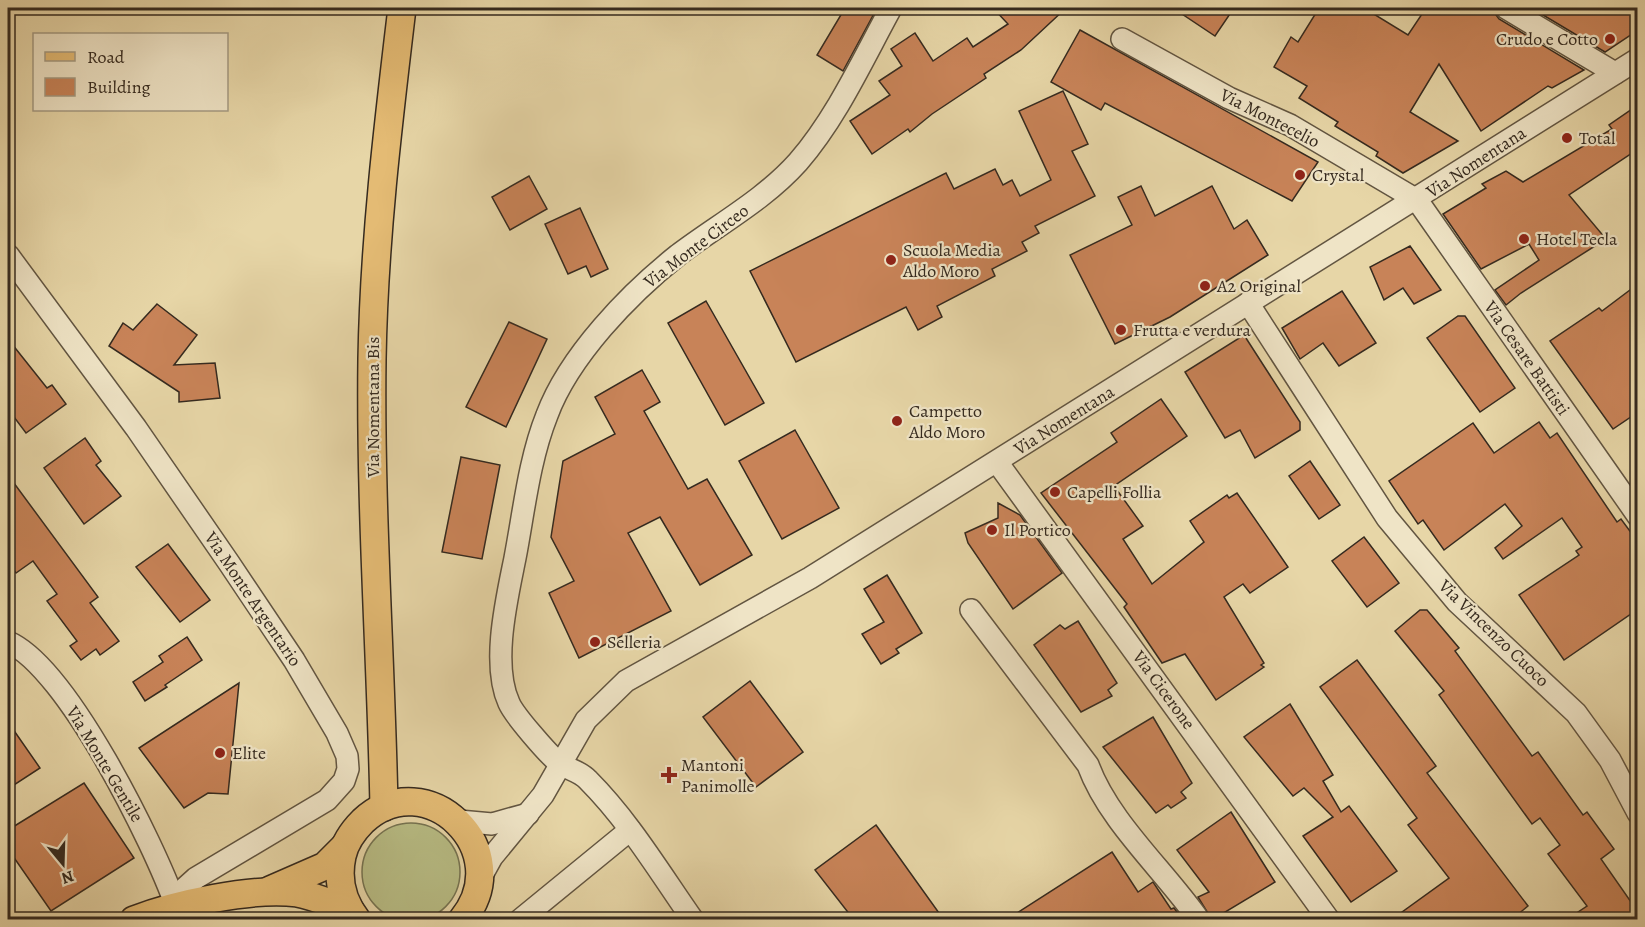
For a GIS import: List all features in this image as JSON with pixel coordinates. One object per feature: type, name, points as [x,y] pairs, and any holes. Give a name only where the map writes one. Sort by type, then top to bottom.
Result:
[{"type":"main road","name":"Via Nomentana Bis","points":[[384,807],[373,502],[372,359],[381,188],[402,8]]},
{"type":"main road","points":[[263,892],[325,866],[370,814],[384,807],[404,802],[424,803],[443,810],[459,821],[471,837],[479,856],[481,877],[477,894],[462,920]]},
{"type":"main road","points":[[344,846],[339,868],[341,890],[355,917]]},
{"type":"main road","points":[[134,920],[176,906],[263,892],[298,893],[355,917]]},
{"type":"street","name":"Via Monte Circeo","points":[[693,920],[630,830],[587,779],[560,763],[514,712],[504,692],[502,676],[506,602],[538,444],[550,406],[580,358],[638,289],[682,253],[755,201],[798,161],[831,117],[891,8]]},
{"type":"street","points":[[1506,8],[1615,73]]},
{"type":"street","name":"Via Montecelio","points":[[1122,39],[1229,98],[1290,125],[1417,200]]},
{"type":"street","name":"Via Nomentana","points":[[481,877],[492,857],[551,783],[560,763],[592,712],[626,681],[795,588],[1248,303],[1417,200],[1638,59]]},
{"type":"street","name":"Via Cesare Battisti","points":[[1417,200],[1638,516]]},
{"type":"street","name":"Via Monte Argentario","points":[[8,255],[136,428],[229,563],[294,660],[338,733],[347,756],[346,776],[332,796],[303,816],[196,878],[186,887],[176,906]]},
{"type":"street","name":"Via Vincenzo Cuoco","points":[[1248,303],[1387,518],[1457,602],[1576,713],[1610,760],[1638,813]]},
{"type":"street","name":"Via Cicerone","points":[[997,462],[1329,920]]},
{"type":"street","points":[[971,610],[1088,765],[1095,784],[1113,810],[1198,920]]},
{"type":"street","name":"Via Monte Gentile","points":[[8,642],[29,656],[80,719],[143,827],[176,906]]},
{"type":"street","points":[[459,821],[492,824],[528,814]]},
{"type":"street","points":[[520,920],[630,830]]},
{"type":"green space","points":[[411,823],[430,826],[446,837],[457,853],[460,872],[457,891],[446,907],[430,918],[411,921],[392,918],[376,907],[365,891],[362,872],[365,853],[376,837],[392,826]]},
{"type":"building","points":[[845,8],[877,8],[843,71],[817,55]]},
{"type":"building","points":[[993,8],[1066,8],[1021,50],[984,74],[986,78],[932,114],[910,132],[908,129],[872,154],[850,121],[890,95],[879,81],[902,66],[891,49],[915,33],[933,61],[967,38],[973,47],[1008,24]]},
{"type":"building","points":[[1173,8],[1234,8],[1215,36]]},
{"type":"building","points":[[1319,8],[1364,8],[1408,35],[1426,8],[1491,8],[1499,19],[1584,70],[1552,88],[1548,86],[1481,131],[1439,64],[1410,112],[1458,141],[1403,173],[1376,156],[1378,152],[1335,126],[1338,122],[1299,98],[1307,86],[1274,67],[1291,37],[1298,42]]},
{"type":"building","points":[[1541,8],[1638,8],[1638,30],[1605,52],[1538,12]]},
{"type":"building","points":[[1080,30],[1318,162],[1292,201],[1105,103],[1101,110],[1051,82]]},
{"type":"building","name":"Scuola Media Aldo Moro","points":[[1063,91],[1088,144],[1072,151],[1095,196],[1035,226],[1039,233],[1022,242],[1027,251],[992,269],[995,276],[937,306],[942,317],[918,330],[906,307],[796,362],[750,271],[946,173],[954,189],[995,169],[1003,185],[1012,180],[1020,196],[1051,180],[1019,111]]},
{"type":"building","points":[[1638,105],[1638,149],[1569,195],[1606,239],[1506,305],[1495,290],[1539,260],[1529,244],[1481,269],[1443,214],[1486,188],[1482,184],[1506,171],[1523,182],[1612,129],[1609,125]]},
{"type":"building","points":[[529,176],[547,209],[510,230],[492,197]]},
{"type":"building","points":[[1141,186],[1155,216],[1212,186],[1234,229],[1247,220],[1268,255],[1170,317],[1115,344],[1070,255],[1132,225],[1118,197]]},
{"type":"building","points":[[580,208],[608,269],[591,277],[586,266],[568,274],[545,224]]},
{"type":"building","points":[[1410,246],[1441,290],[1414,304],[1403,288],[1384,300],[1370,267]]},
{"type":"building","points":[[1630,290],[1638,300],[1638,412],[1613,429],[1550,341],[1599,308],[1602,311]]},
{"type":"building","points":[[1342,291],[1376,343],[1339,366],[1323,343],[1300,359],[1282,328]]},
{"type":"building","points":[[706,301],[764,403],[725,425],[668,323]]},
{"type":"building","points":[[157,304],[197,335],[174,365],[215,363],[220,398],[179,402],[179,392],[109,346],[123,323],[133,330]]},
{"type":"building","points":[[1458,316],[1465,316],[1515,388],[1480,412],[1427,338]]},
{"type":"building","points":[[509,322],[547,339],[506,427],[466,407]]},
{"type":"building","points":[[1244,335],[1300,422],[1300,430],[1255,458],[1240,430],[1225,438],[1185,372]]},
{"type":"building","points":[[8,339],[47,388],[52,385],[66,404],[26,433],[8,409]]},
{"type":"building","points":[[642,370],[660,402],[644,411],[688,489],[707,479],[752,555],[700,585],[660,517],[628,533],[671,611],[579,658],[549,593],[574,581],[551,537],[563,461],[615,434],[595,397]]},
{"type":"building","points":[[1161,399],[1187,436],[1114,486],[1143,526],[1123,539],[1152,584],[1204,542],[1190,521],[1227,495],[1229,498],[1237,493],[1288,567],[1250,593],[1243,584],[1224,597],[1264,663],[1261,665],[1264,667],[1216,700],[1185,654],[1162,663],[1124,607],[1127,604],[1041,493],[1117,442],[1111,433]]},
{"type":"building","points":[[1539,422],[1550,438],[1557,433],[1617,522],[1621,519],[1638,542],[1638,609],[1564,660],[1519,595],[1579,555],[1576,551],[1582,547],[1562,518],[1503,559],[1495,548],[1522,526],[1505,504],[1444,550],[1423,520],[1418,524],[1389,481],[1473,423],[1494,453]]},
{"type":"building","points":[[795,430],[839,508],[782,539],[739,461]]},
{"type":"building","points":[[85,438],[101,461],[96,465],[121,496],[84,524],[44,468]]},
{"type":"building","points":[[461,457],[500,465],[482,559],[442,552]]},
{"type":"building","points":[[1310,461],[1340,505],[1319,519],[1289,476]]},
{"type":"building","points":[[8,475],[98,597],[90,603],[119,641],[100,655],[96,649],[81,660],[70,646],[77,641],[47,601],[57,594],[33,561],[16,573],[8,562]]},
{"type":"building","points":[[998,503],[1020,515],[1062,573],[1013,609],[968,543],[965,533],[998,518]]},
{"type":"building","points":[[1364,537],[1399,583],[1367,607],[1332,561]]},
{"type":"building","points":[[168,544],[210,600],[180,622],[136,567]]},
{"type":"building","points":[[887,575],[922,633],[896,649],[899,653],[881,664],[862,634],[884,622],[864,589]]},
{"type":"building","points":[[1420,610],[1427,610],[1459,648],[1455,651],[1532,756],[1538,752],[1583,815],[1587,812],[1614,849],[1601,859],[1638,912],[1638,920],[1566,920],[1587,906],[1548,854],[1560,845],[1540,818],[1532,824],[1439,695],[1444,691],[1395,631]]},
{"type":"building","points":[[1078,621],[1117,683],[1108,690],[1112,696],[1081,712],[1034,645],[1060,625],[1065,629]]},
{"type":"building","points":[[187,637],[202,660],[145,701],[133,682],[163,662],[159,656]]},
{"type":"building","points":[[1357,660],[1436,766],[1427,773],[1528,906],[1511,920],[1391,920],[1449,878],[1408,825],[1417,818],[1320,687]]},
{"type":"building","points":[[750,681],[803,752],[756,787],[703,717]]},
{"type":"building","points":[[239,683],[228,794],[208,793],[184,808],[139,748]]},
{"type":"building","points":[[1290,704],[1333,775],[1323,781],[1341,812],[1349,806],[1397,871],[1351,902],[1303,836],[1333,817],[1304,788],[1293,796],[1244,737]]},
{"type":"building","points":[[1153,717],[1192,783],[1181,792],[1186,798],[1171,808],[1168,805],[1156,813],[1103,747]]},
{"type":"building","points":[[8,722],[40,768],[14,785],[8,775]]},
{"type":"building","points":[[84,783],[134,858],[51,911],[8,849],[8,830]]},
{"type":"building","points":[[1231,812],[1275,882],[1212,920],[1198,897],[1209,892],[1177,850]]},
{"type":"building","points":[[876,825],[944,920],[854,920],[815,870]]},
{"type":"building","points":[[1112,852],[1138,892],[1153,882],[1171,909],[1174,908],[1183,920],[1006,920]]},
{"type":"place","name":"Crudo e Cotto","points":[[1610,39]]},
{"type":"place","name":"Total","points":[[1567,138]]},
{"type":"place","name":"Crystal","points":[[1300,175]]},
{"type":"place","name":"Hotel Tecla","points":[[1524,239]]},
{"type":"place","name":"Scuola Media Aldo Moro","points":[[891,260]]},
{"type":"place","name":"A2 Original","points":[[1205,286]]},
{"type":"place","name":"Frutta e verdura","points":[[1121,330]]},
{"type":"place","name":"Campetto Aldo Moro","points":[[897,421]]},
{"type":"place","name":"Capelli Follia","points":[[1055,492]]},
{"type":"place","name":"Il Portico","points":[[992,530]]},
{"type":"place","name":"Selleria","points":[[595,642]]},
{"type":"place","name":"Elite","points":[[220,753]]},
{"type":"place","name":"Mantoni Panimolle","points":[[669,775]]}]
